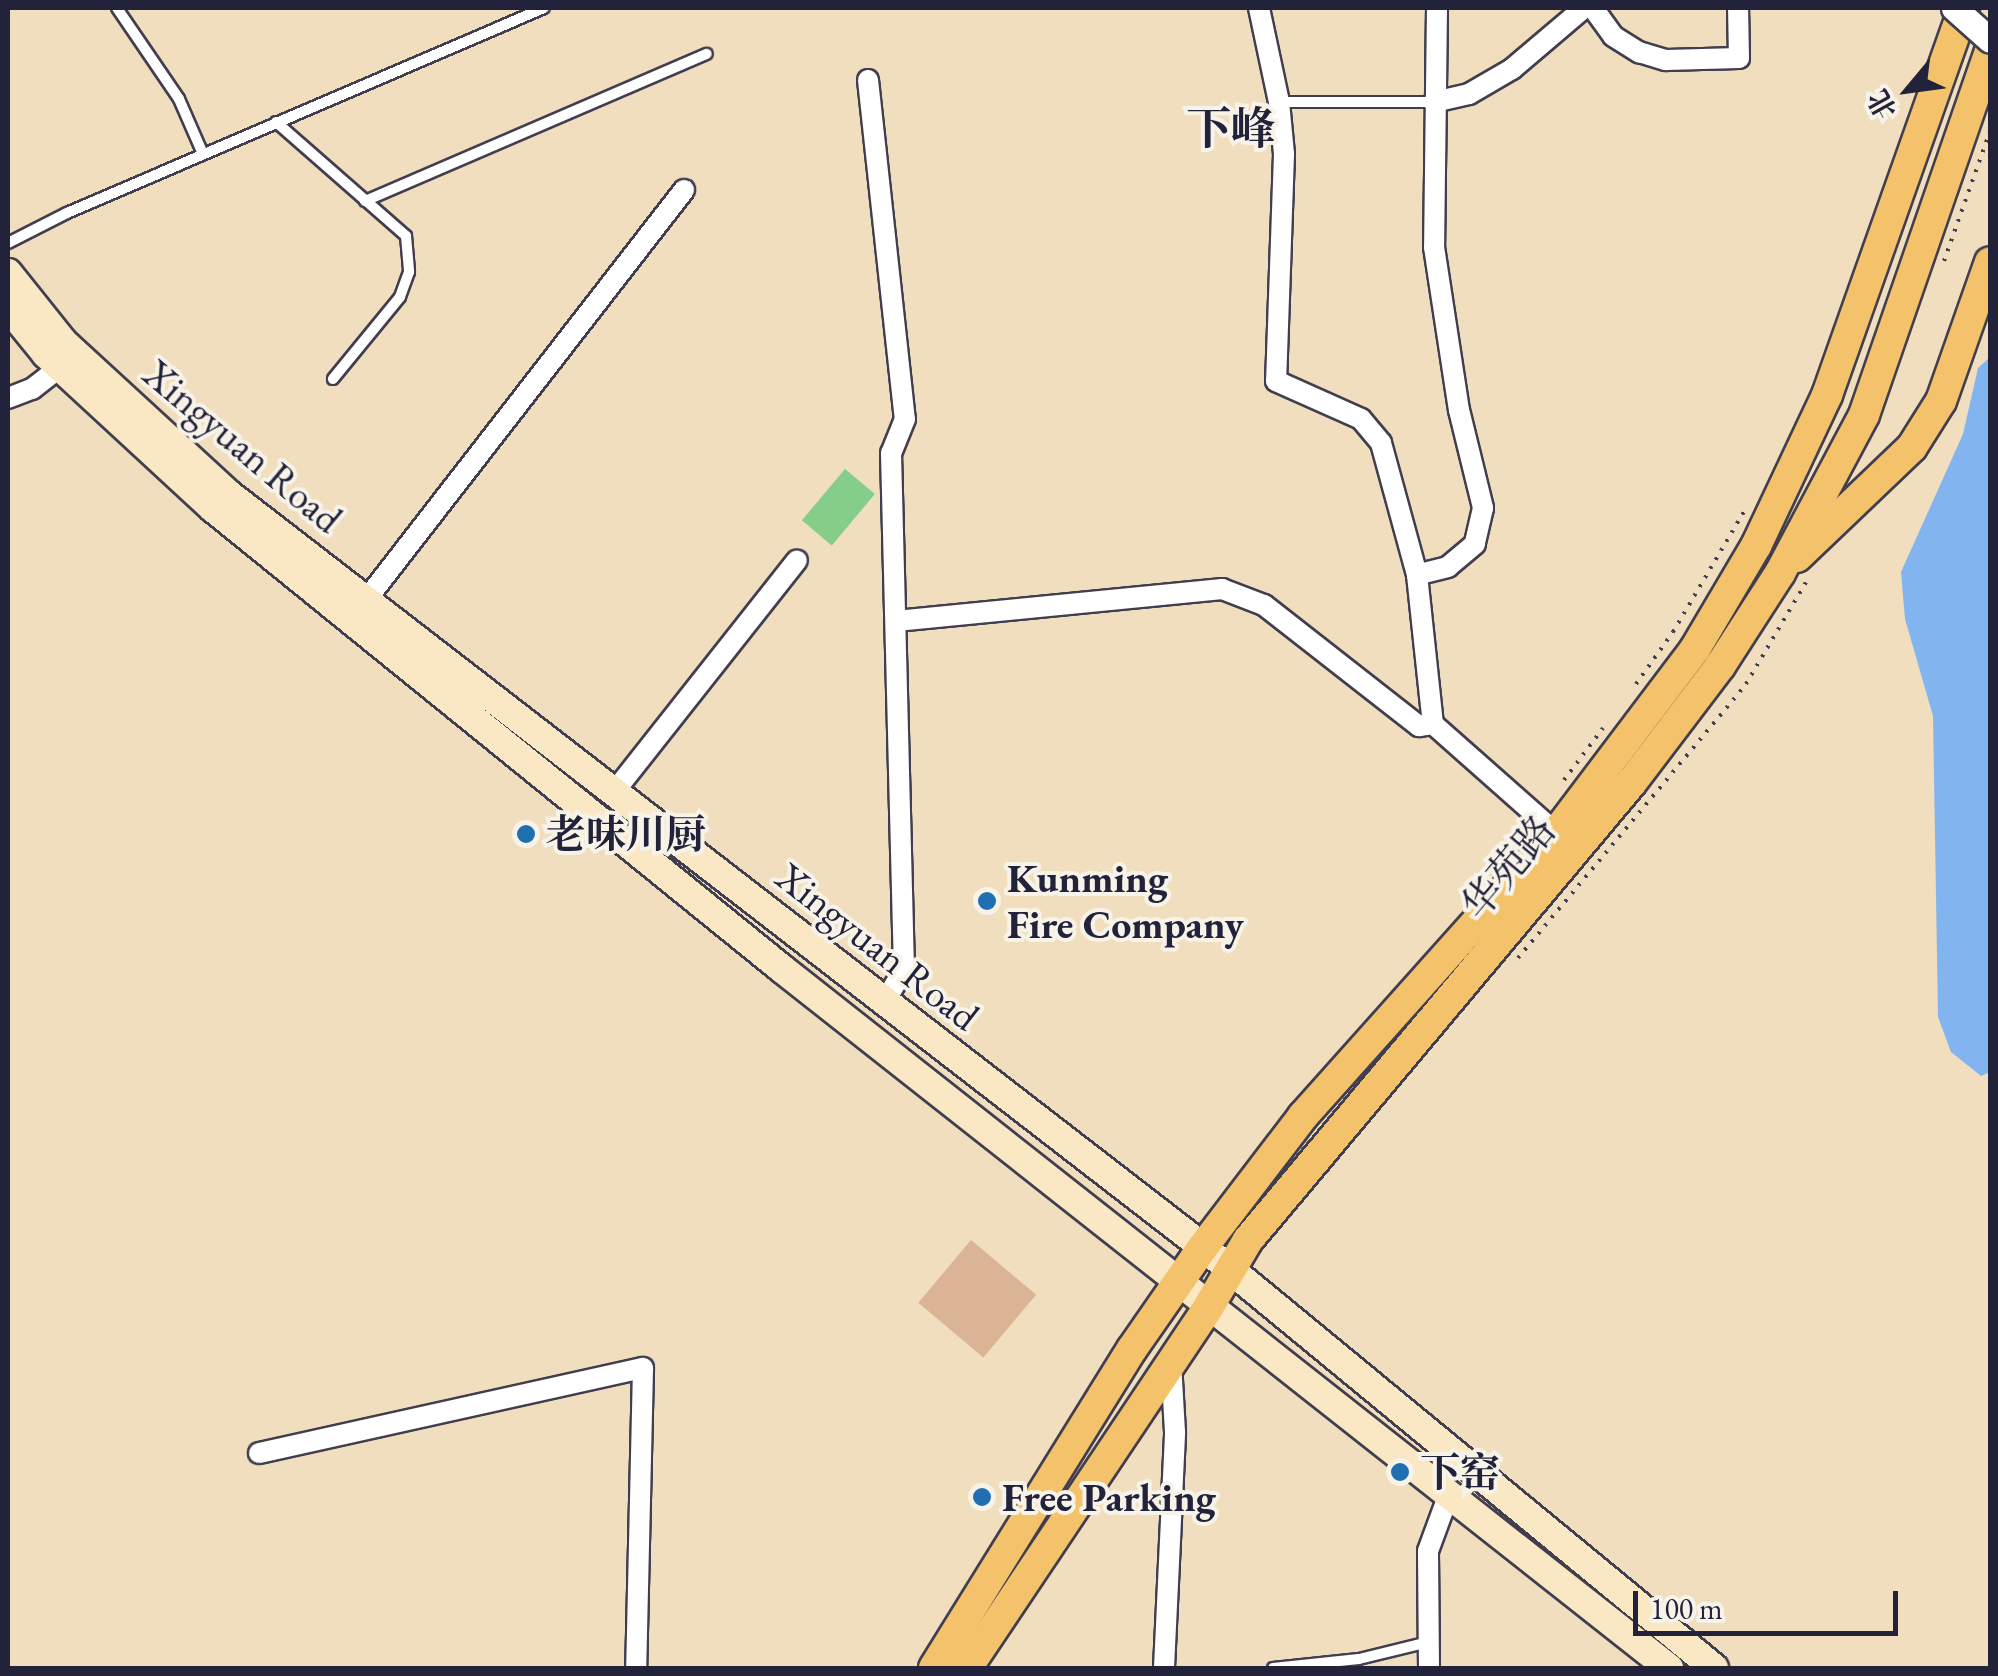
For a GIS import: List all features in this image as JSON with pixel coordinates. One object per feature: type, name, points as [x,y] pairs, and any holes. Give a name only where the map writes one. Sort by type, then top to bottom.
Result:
[{"type":"main road","name":"华苑路","points":[[934,1668],[1132,1349],[1202,1246],[1304,1116],[1556,833],[1695,648],[1756,546],[1828,396],[1964,8]]},
{"type":"main road","name":"华苑路","points":[[967,1668],[1209,1306],[1248,1240],[1632,782],[1720,666],[1780,573],[1864,415],[1990,51]]},
{"type":"main road","points":[[1780,573],[1912,448],[1941,401],[1990,262]]},
{"type":"main road","name":"Xingyuan Road","points":[[8,274],[62,342],[227,493],[1202,1246],[1714,1668]]},
{"type":"main road","name":"Xingyuan Road","points":[[8,307],[60,367],[212,508],[1209,1306],[1670,1668]]},
{"type":"street","points":[[1259,8],[1279,102],[1284,154],[1284,240],[1276,381],[1361,418],[1381,443],[1417,575],[1433,724],[1556,833]]},
{"type":"street","points":[[1417,575],[1448,567],[1474,544],[1484,508],[1459,410],[1434,247],[1437,8]]},
{"type":"street","points":[[1434,102],[1469,94],[1512,69],[1584,8]]},
{"type":"street","points":[[1593,8],[1613,36],[1638,52],[1666,60],[1739,58],[1738,8]]},
{"type":"street","points":[[1954,8],[1990,40]]},
{"type":"street","points":[[868,80],[905,419],[891,453],[904,970],[885,1002]]},
{"type":"street","points":[[366,600],[684,190]]},
{"type":"street","points":[[8,398],[32,389],[60,367]]},
{"type":"street","points":[[614,792],[797,560]]},
{"type":"street","points":[[896,621],[1222,589],[1264,605],[1419,726],[1433,724]]},
{"type":"street","points":[[1164,1668],[1176,1432],[1170,1362]]},
{"type":"street","points":[[259,1453],[643,1368],[636,1668]]},
{"type":"street","points":[[1429,1668],[1428,1551],[1449,1494]]},
{"type":"lane","points":[[117,8],[179,99],[203,154]]},
{"type":"lane","points":[[8,244],[203,154],[544,8]]},
{"type":"lane","points":[[365,201],[708,54]]},
{"type":"lane","points":[[1279,102],[1434,102]]},
{"type":"lane","points":[[276,122],[406,236],[409,272],[400,298],[333,379]]},
{"type":"lane","points":[[1273,1668],[1359,1659],[1428,1642]]},
{"type":"path","points":[[1635,686],[1673,632],[1751,498]]},
{"type":"path","name":"华苑路","points":[[1562,796],[1564,778],[1614,715]]},
{"type":"green space","points":[[845,469],[875,494],[832,545],[802,520]]},
{"type":"water","points":[[1990,357],[1990,1072],[1981,1076],[1951,1052],[1938,1017],[1933,716],[1905,619],[1901,572],[1963,434],[1978,368]]},
{"type":"building","points":[[971,1240],[1036,1295],[983,1357],[918,1303]]},
{"type":"place","name":"老味川厨","points":[[526,834]]},
{"type":"place","name":"Kunming Fire Company","points":[[987,901]]},
{"type":"place","name":"下窑","points":[[1400,1472]]},
{"type":"place","name":"Free Parking","points":[[982,1497]]},
{"type":"district","name":"下峰","points":[[1231,129]]}]
